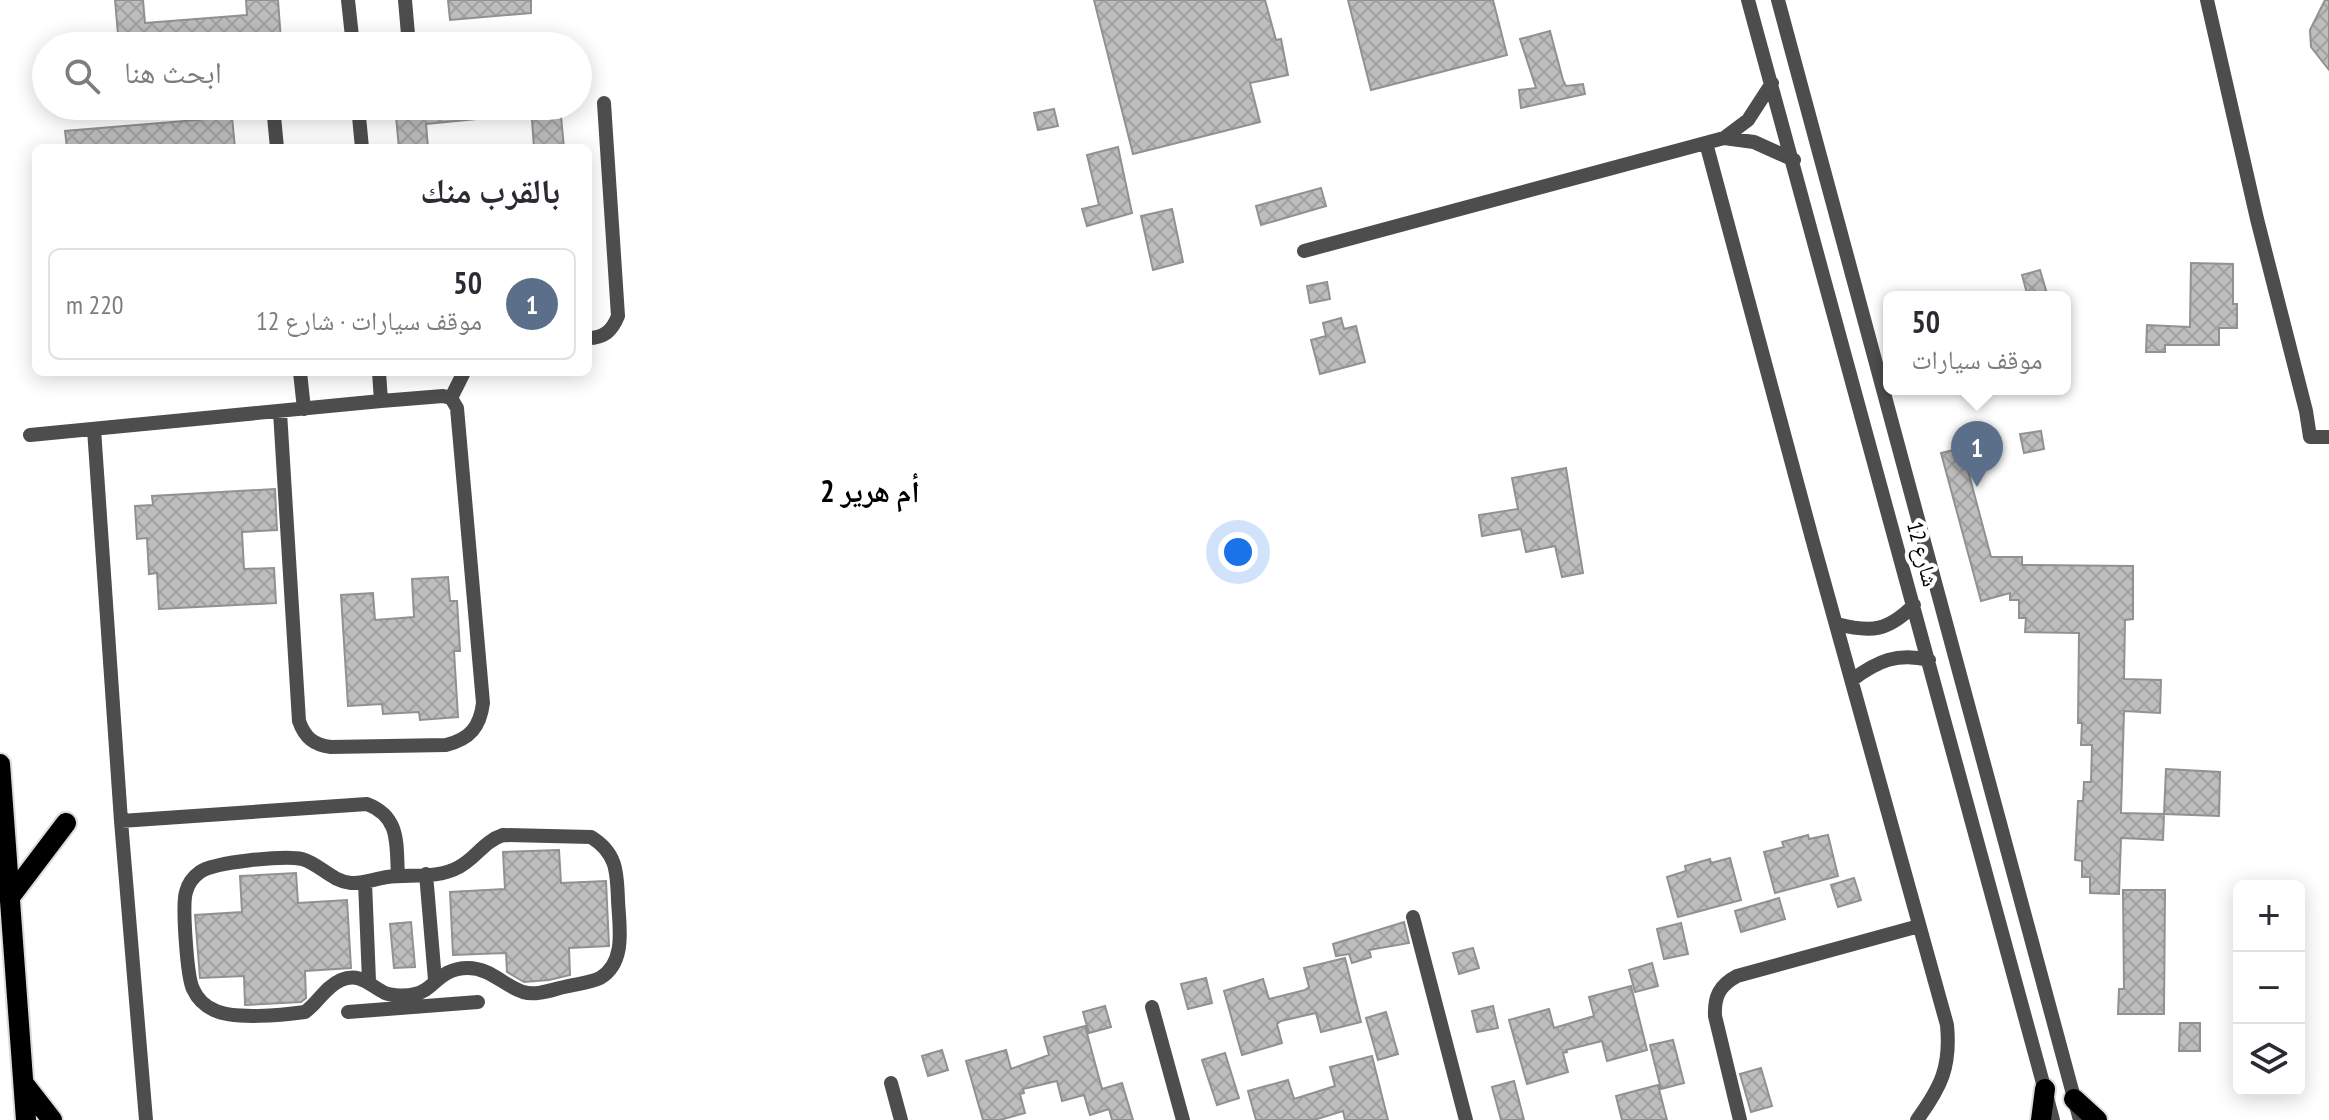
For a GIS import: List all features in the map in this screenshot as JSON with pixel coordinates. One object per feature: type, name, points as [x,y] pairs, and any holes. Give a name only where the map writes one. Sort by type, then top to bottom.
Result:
[{"type":"main road","points":[[0,764],[26,1120]]},
{"type":"main road","points":[[10,897],[66,823]]},
{"type":"main road","points":[[24,1084],[52,1120]]},
{"type":"main road","points":[[2041,1120],[2045,1089]]},
{"type":"main road","points":[[2074,1099],[2097,1120]]},
{"type":"street","points":[[348,0],[351,32]]},
{"type":"street","points":[[405,0],[408,32]]},
{"type":"street","name":"شارع 12","points":[[1748,0],[2053,1120]]},
{"type":"street","name":"شارع 12","points":[[1778,0],[1883,388]]},
{"type":"street","points":[[1784,19],[1790,0]]},
{"type":"street","points":[[2207,0],[2310,437],[2329,437]]},
{"type":"street","points":[[1304,251],[1724,138],[1748,120],[1772,83]]},
{"type":"street","points":[[592,337],[605,335],[614,327],[618,316],[604,103]]},
{"type":"street","points":[[1783,120],[1809,112]]},
{"type":"street","points":[[274,120],[277,144]]},
{"type":"street","points":[[359,120],[362,144]]},
{"type":"street","points":[[1724,138],[1768,146],[1794,160]]},
{"type":"street","points":[[1706,143],[1947,1025],[1949,1043],[1943,1077],[1936,1094],[1917,1120]]},
{"type":"street","points":[[300,376],[304,409]]},
{"type":"street","points":[[379,376],[381,401]]},
{"type":"street","points":[[451,398],[462,376]]},
{"type":"street","name":"شارع 12","points":[[1885,395],[2080,1120]]},
{"type":"street","points":[[30,435],[431,396],[451,398]]},
{"type":"street","points":[[280,412],[299,721],[303,732],[310,741],[320,746],[446,745],[461,741],[473,732],[481,718],[483,703],[459,420],[451,398]]},
{"type":"street","points":[[94,429],[121,821],[146,1120]]},
{"type":"street","points":[[1837,624],[1856,629],[1880,629],[1901,618],[1914,605]]},
{"type":"street","points":[[1852,680],[1887,659],[1913,656],[1929,660]]},
{"type":"street","points":[[121,821],[367,804],[381,809],[391,821],[398,876]]},
{"type":"street","points":[[512,835],[591,837],[603,844],[617,868],[617,959],[599,978],[534,994],[520,991],[491,973],[471,968],[451,971],[404,1001],[385,993],[369,981],[348,978],[338,981],[305,1012],[228,1015],[213,1010],[200,1000],[192,987],[185,892],[191,879],[202,870],[288,858],[301,859],[343,881],[365,882],[398,876],[450,871],[468,861],[494,838],[512,835]]},
{"type":"street","points":[[426,874],[435,980]]},
{"type":"street","points":[[365,882],[369,981]]},
{"type":"street","points":[[1413,917],[1466,1120]]},
{"type":"street","points":[[1740,1120],[1715,1016],[1718,991],[1737,976],[1919,926]]},
{"type":"street","points":[[348,1012],[404,1001],[478,1002]]},
{"type":"street","points":[[1152,1007],[1183,1120]]},
{"type":"street","points":[[891,1083],[901,1120]]},
{"type":"building","points":[[115,0],[143,0],[145,23],[247,15],[246,0],[278,0],[280,32],[118,32]]},
{"type":"building","points":[[448,0],[531,0],[531,13],[450,20]]},
{"type":"building","points":[[1094,0],[1265,0],[1276,40],[1281,39],[1288,75],[1250,83],[1260,122],[1133,154]]},
{"type":"building","points":[[1348,0],[1493,0],[1507,55],[1371,90]]},
{"type":"building","points":[[2325,0],[2329,0],[2329,70],[2311,47],[2310,30]]},
{"type":"building","points":[[1550,31],[1566,86],[1583,84],[1585,94],[1521,108],[1519,90],[1536,88],[1520,39]]},
{"type":"building","points":[[1054,109],[1058,126],[1038,130],[1034,113]]},
{"type":"building","points":[[232,120],[235,144],[67,144],[65,131]]},
{"type":"building","points":[[396,120],[466,120],[426,124],[428,144],[399,144]]},
{"type":"building","points":[[532,120],[561,120],[564,144],[534,144]]},
{"type":"building","points":[[1118,147],[1132,213],[1087,226],[1082,209],[1099,205],[1087,155]]},
{"type":"building","points":[[1321,188],[1326,206],[1261,225],[1256,206]]},
{"type":"building","points":[[1172,209],[1183,262],[1153,270],[1141,216]]},
{"type":"building","points":[[2191,263],[2233,264],[2233,304],[2237,304],[2237,328],[2219,328],[2219,345],[2165,345],[2165,352],[2146,352],[2147,325],[2190,327]]},
{"type":"building","points":[[2040,270],[2046,291],[2026,291],[2022,275]]},
{"type":"building","points":[[1327,282],[1330,299],[1310,303],[1307,286]]},
{"type":"building","points":[[1341,318],[1344,329],[1356,326],[1365,362],[1320,374],[1311,340],[1326,336],[1323,323]]},
{"type":"building","points":[[2041,431],[2044,449],[2024,453],[2020,434]]},
{"type":"building","points":[[1962,448],[1991,557],[2022,557],[2022,565],[2133,566],[2133,619],[2125,620],[2124,679],[2161,680],[2160,713],[2124,711],[2121,813],[2164,814],[2163,840],[2121,838],[2119,894],[2090,893],[2090,877],[2082,877],[2082,861],[2075,860],[2078,801],[2083,801],[2084,782],[2091,782],[2092,745],[2081,745],[2082,723],[2078,723],[2079,633],[2025,632],[2026,618],[2019,618],[2019,600],[2010,600],[2010,593],[1981,601],[1941,453]]},
{"type":"building","points":[[1566,468],[1583,573],[1562,577],[1555,546],[1526,552],[1521,529],[1482,536],[1479,515],[1518,509],[1512,478]]},
{"type":"building","points":[[275,489],[277,530],[242,532],[244,569],[274,568],[276,603],[159,609],[157,573],[149,574],[147,538],[137,539],[135,506],[153,505],[152,496]]},
{"type":"building","points":[[448,577],[450,601],[457,601],[460,651],[454,651],[458,717],[420,720],[419,712],[383,714],[382,704],[348,706],[341,595],[373,593],[375,620],[414,617],[412,579]]},
{"type":"building","points":[[2166,769],[2220,772],[2219,816],[2164,814]]},
{"type":"building","points":[[1808,835],[1809,839],[1828,835],[1838,876],[1775,893],[1764,852],[1784,847],[1782,842]]},
{"type":"building","points":[[559,850],[561,883],[606,881],[609,946],[569,948],[570,975],[524,982],[507,972],[506,953],[453,955],[450,892],[505,889],[503,852]]},
{"type":"building","points":[[1730,858],[1741,900],[1678,917],[1667,877],[1686,871],[1685,866],[1710,859],[1711,863]]},
{"type":"building","points":[[296,873],[298,903],[347,900],[351,968],[305,971],[306,998],[301,1002],[245,1005],[244,976],[200,978],[195,915],[242,912],[240,876]]},
{"type":"building","points":[[1854,878],[1861,900],[1838,907],[1831,885]]},
{"type":"building","points":[[2123,890],[2165,890],[2164,1014],[2118,1014],[2119,989],[2124,989]]},
{"type":"building","points":[[1779,898],[1785,919],[1741,932],[1735,911]]},
{"type":"building","points":[[411,922],[415,967],[394,968],[390,924]]},
{"type":"building","points":[[1404,922],[1409,943],[1369,950],[1371,957],[1352,963],[1349,954],[1336,956],[1333,944]]},
{"type":"building","points":[[1681,923],[1688,954],[1664,959],[1657,929]]},
{"type":"building","points":[[1473,948],[1479,968],[1459,974],[1453,953]]},
{"type":"building","points":[[1345,958],[1361,1022],[1321,1032],[1316,1013],[1281,1021],[1277,1024],[1282,1043],[1242,1055],[1224,991],[1263,979],[1269,999],[1305,990],[1309,987],[1304,968]]},
{"type":"building","points":[[1652,963],[1658,986],[1635,992],[1629,970]]},
{"type":"building","points":[[1206,978],[1212,1003],[1188,1009],[1181,984]]},
{"type":"building","points":[[1631,986],[1647,1050],[1607,1061],[1602,1041],[1566,1050],[1563,1053],[1568,1072],[1527,1084],[1509,1020],[1549,1009],[1554,1028],[1594,1016],[1589,997]]},
{"type":"building","points":[[1105,1006],[1111,1027],[1089,1033],[1083,1012]]},
{"type":"building","points":[[1493,1006],[1498,1028],[1477,1032],[1472,1011]]},
{"type":"building","points":[[1386,1012],[1398,1054],[1378,1060],[1366,1018]]},
{"type":"building","points":[[2180,1023],[2200,1023],[2200,1051],[2179,1051]]},
{"type":"building","points":[[1085,1026],[1102,1089],[1122,1083],[1133,1120],[1112,1120],[1109,1109],[1090,1115],[1084,1095],[1062,1101],[1057,1081],[1023,1089],[1024,1093],[1020,1094],[1025,1113],[1000,1120],[983,1120],[966,1061],[1006,1050],[1011,1069],[1049,1055],[1044,1037]]},
{"type":"building","points":[[1673,1040],[1684,1083],[1661,1089],[1650,1045]]},
{"type":"building","points":[[942,1050],[948,1070],[928,1076],[922,1056]]},
{"type":"building","points":[[1225,1053],[1239,1098],[1217,1105],[1202,1060]]},
{"type":"building","points":[[1372,1056],[1388,1120],[1345,1120],[1343,1111],[1314,1120],[1256,1120],[1248,1091],[1288,1080],[1294,1099],[1335,1086],[1330,1067]]},
{"type":"building","points":[[1761,1068],[1772,1106],[1751,1112],[1740,1074]]},
{"type":"building","points":[[1514,1081],[1524,1120],[1501,1120],[1492,1087]]},
{"type":"building","points":[[1658,1085],[1667,1120],[1622,1120],[1616,1096]]},
{"type":"place","name":"50","points":[[1977,487]]},
{"type":"district","name":"أم هرير 2","points":[[870,490]]}]
